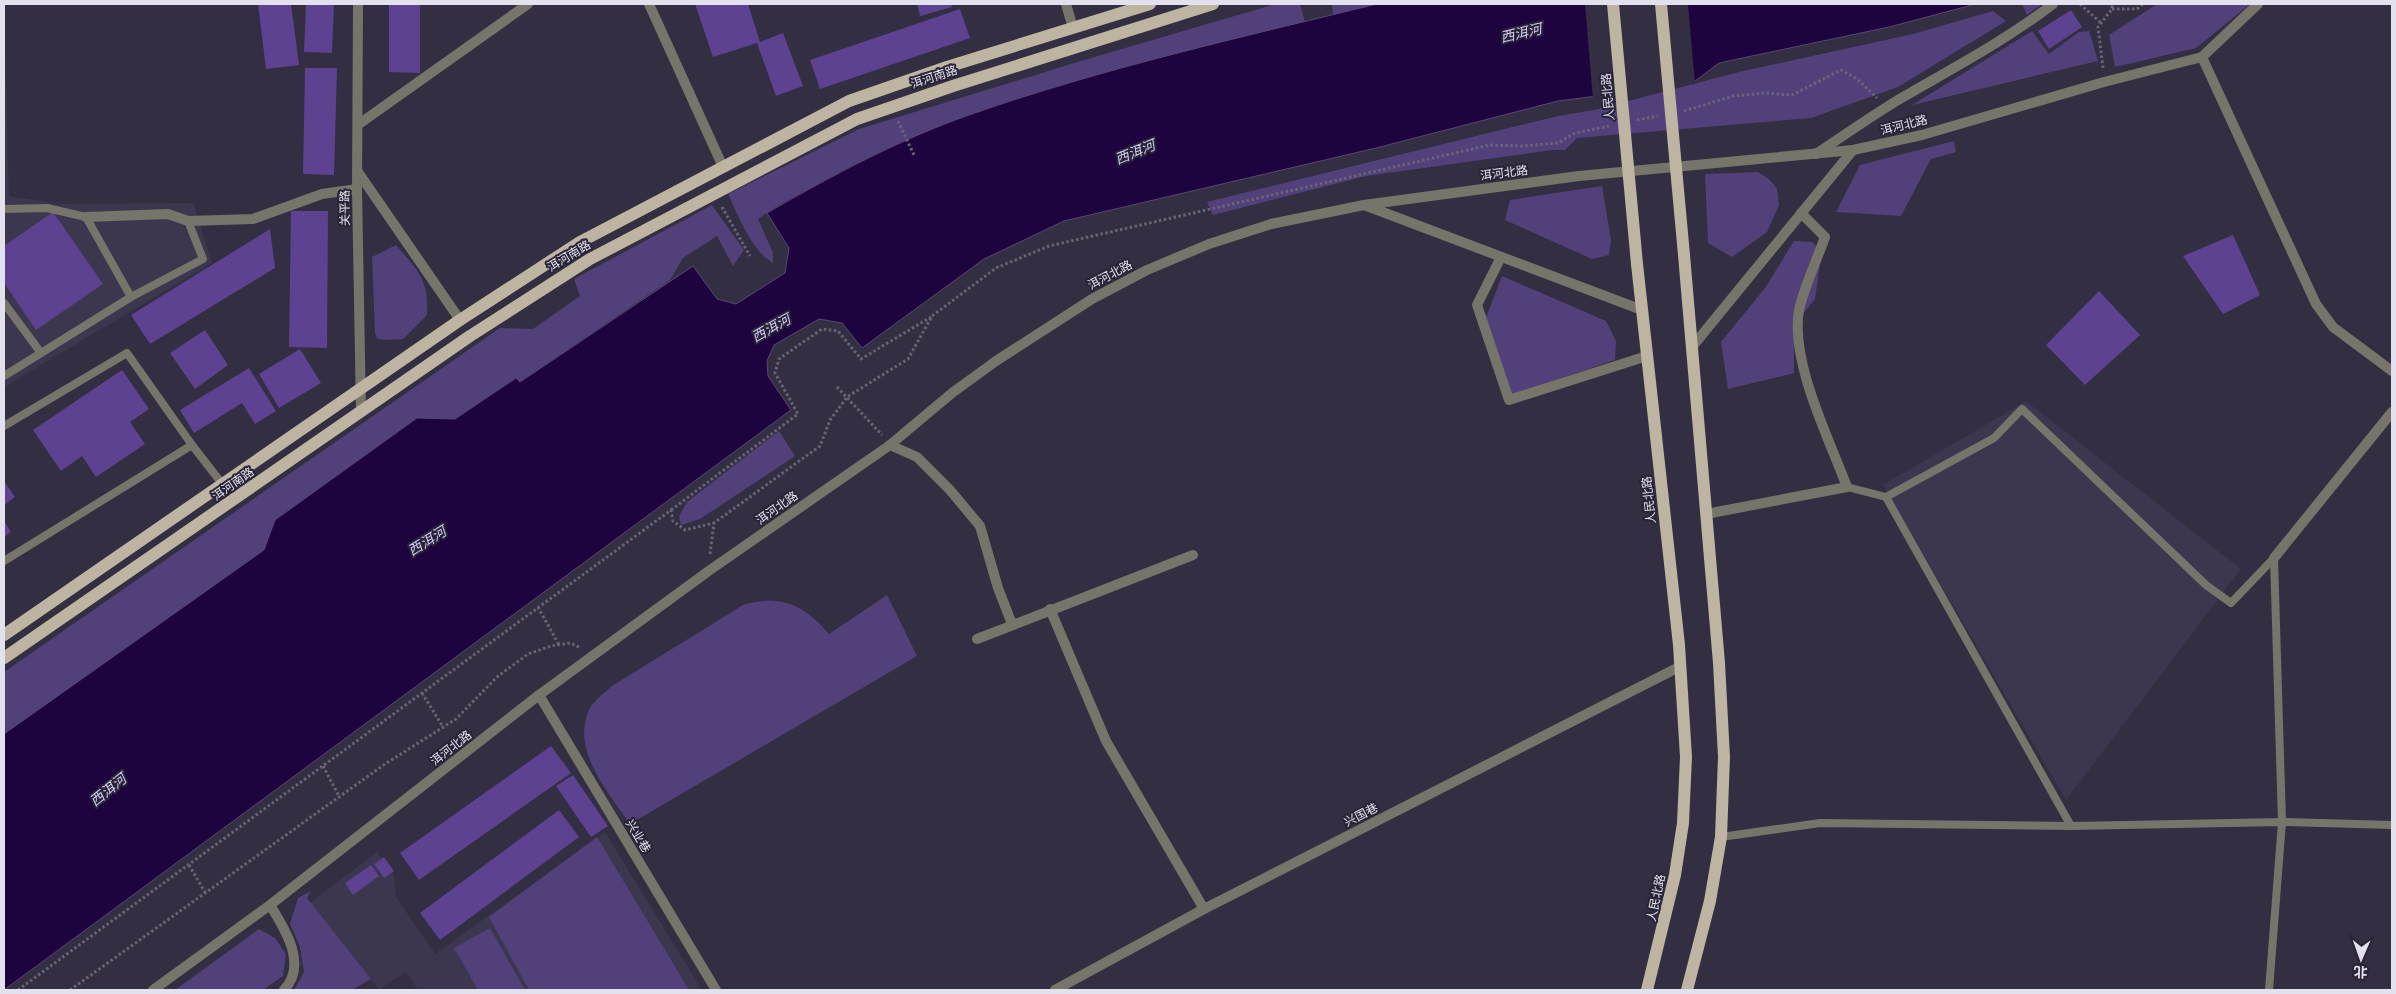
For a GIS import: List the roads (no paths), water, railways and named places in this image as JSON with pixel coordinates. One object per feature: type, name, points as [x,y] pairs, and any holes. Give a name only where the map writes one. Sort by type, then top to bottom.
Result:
[{"type":"main road","name":"洱河南路","points":[[4,635],[460,320],[580,242],[849,101],[1150,4]]},
{"type":"main road","name":"洱河南路","points":[[4,658],[478,331],[590,259],[857,119],[953,86],[1213,4]]},
{"type":"main road","name":"人民北路","points":[[1613,4],[1637,264],[1681,666],[1686,757],[1683,823],[1670,903],[1647,990]]},
{"type":"main road","points":[[1661,4],[1723,721],[1724,774],[1720,837],[1710,901],[1687,990]]},
{"type":"street","name":"关平路","points":[[358,4],[359,124],[357,189],[361,412]]},
{"type":"street","points":[[359,124],[528,4]]},
{"type":"street","points":[[649,4],[723,167]]},
{"type":"street","points":[[1066,4],[1073,28]]},
{"type":"street","points":[[1813,156],[1887,108],[1966,62],[2035,18],[2053,4]]},
{"type":"street","name":"洱河北路","points":[[153,990],[270,905],[539,694],[710,570],[890,445],[952,393],[996,361],[1092,299],[1148,270],[1210,244],[1271,224],[1364,205],[1579,176],[1813,156],[1853,150],[1922,134],[2104,82],[2202,57],[2258,4]]},
{"type":"street","points":[[2202,57],[2316,304],[2333,327],[2392,371]]},
{"type":"street","points":[[1692,347],[1853,150]]},
{"type":"street","points":[[358,172],[460,320]]},
{"type":"street","points":[[86,217],[168,214],[188,221],[253,219],[322,194],[357,189]]},
{"type":"street","points":[[1364,205],[1642,310]]},
{"type":"street","points":[[1706,514],[1847,487],[1808,382],[1799,345],[1800,310],[1825,237],[1801,213]]},
{"type":"street","points":[[1502,257],[1477,305],[1509,400],[1647,356]]},
{"type":"street","points":[[2274,558],[2392,412]]},
{"type":"street","points":[[890,445],[917,457],[950,490],[980,526],[998,588],[1012,624]]},
{"type":"street","points":[[977,639],[1050,609],[1193,555]]},
{"type":"street","points":[[1050,609],[1106,741],[1204,909]]},
{"type":"street","name":"兴国巷","points":[[1055,990],[1204,909],[1681,666]]},
{"type":"street","name":"兴业巷","points":[[539,694],[716,990]]},
{"type":"street","points":[[270,905],[290,942],[294,964],[290,984],[284,990]]},
{"type":"lane","points":[[4,209],[47,208],[86,217],[131,297]]},
{"type":"lane","points":[[4,376],[131,297],[204,259],[188,221]]},
{"type":"lane","points":[[4,302],[41,353]]},
{"type":"lane","points":[[4,426],[127,353],[192,446],[223,485]]},
{"type":"lane","points":[[1847,487],[1886,497],[1994,438],[2022,409],[2206,585],[2231,603],[2274,558]]},
{"type":"lane","points":[[4,561],[192,446]]},
{"type":"lane","points":[[1886,497],[2071,826]]},
{"type":"lane","points":[[2269,990],[2282,822],[2274,558]]},
{"type":"lane","points":[[1720,837],[1820,823],[2071,826],[2282,822],[2392,825]]},
{"type":"water","name":"西洱河","points":[[1377,4],[1976,4],[1889,27],[1719,63],[1691,84],[1558,101],[1376,148],[1064,221],[984,259],[862,348],[842,323],[819,319],[774,345],[767,361],[768,376],[791,410],[4,990],[4,734],[264,550],[275,520],[417,418],[455,419],[516,378],[520,382],[693,266],[717,299],[736,304],[785,273],[789,248],[767,213],[893,146],[972,114],[1072,82],[1173,54]]}]
